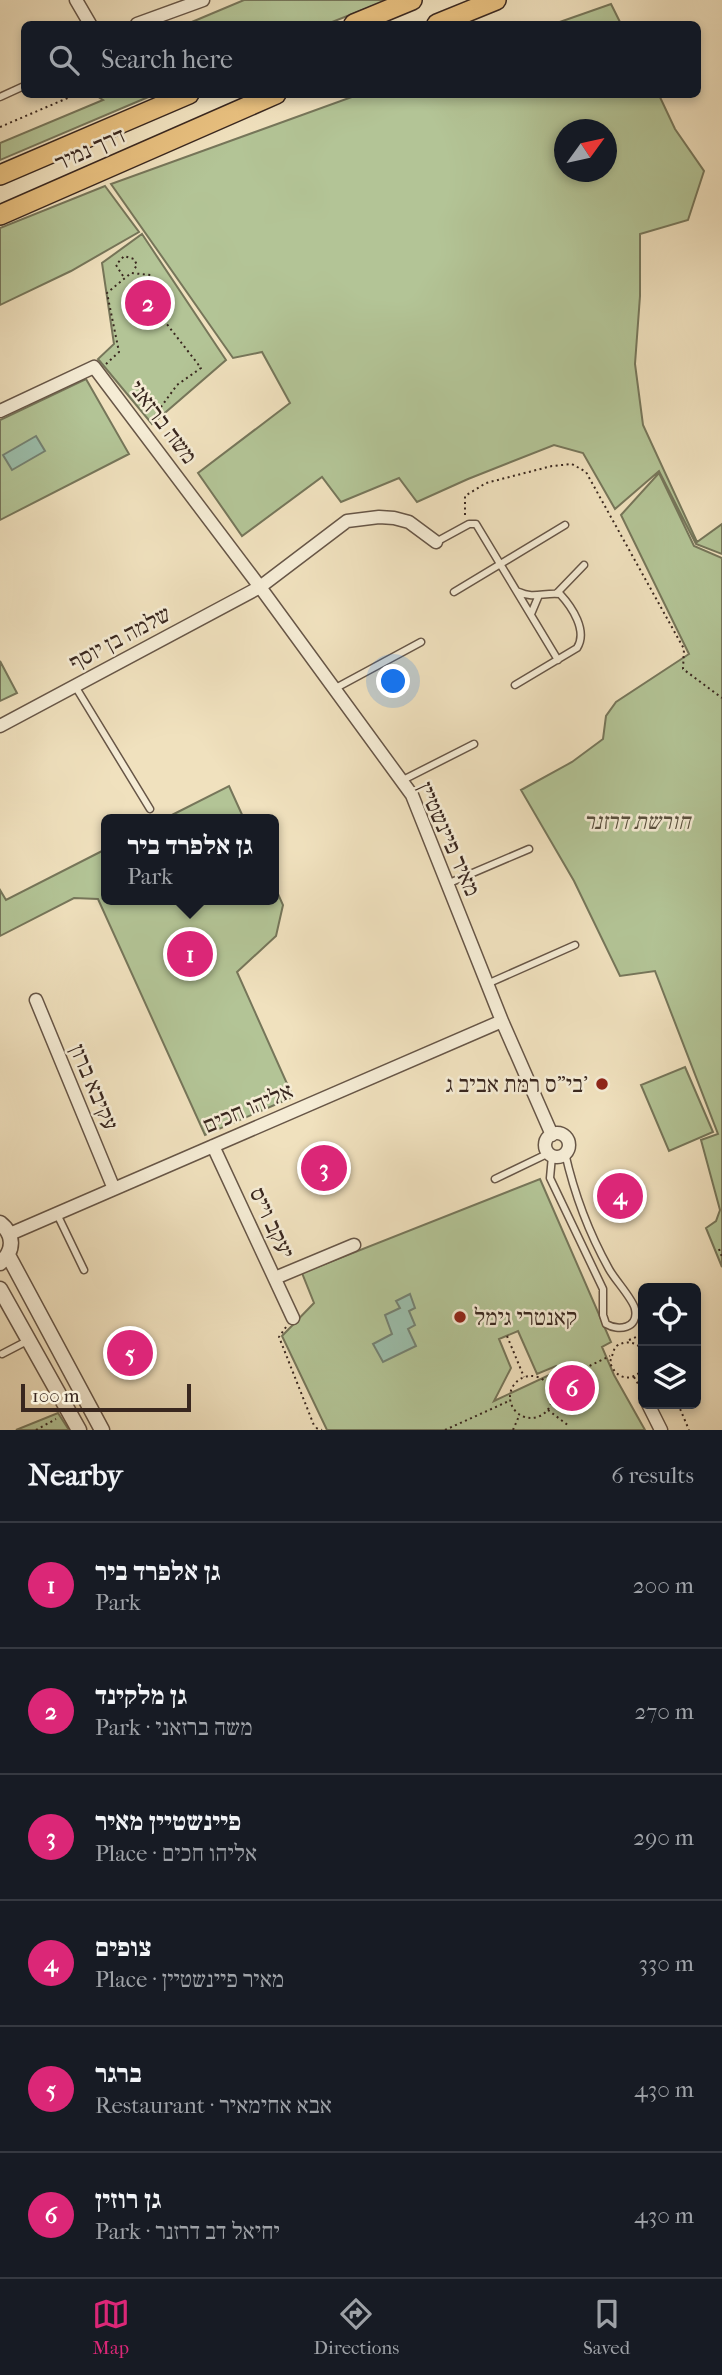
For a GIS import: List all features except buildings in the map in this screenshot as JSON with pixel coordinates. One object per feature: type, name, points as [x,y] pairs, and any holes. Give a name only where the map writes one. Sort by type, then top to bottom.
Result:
[{"type":"highway","points":[[361,21],[412,0]]},
{"type":"highway","points":[[444,21],[496,0]]},
{"type":"highway","name":"דרך נמיר","points":[[0,175],[180,98]]},
{"type":"highway","name":"דרך נמיר","points":[[0,215],[267,98]]},
{"type":"street","points":[[76,0],[88,21]]},
{"type":"street","points":[[145,21],[203,0]]},
{"type":"street","name":"משה ברזאני","points":[[0,411],[94,367],[260,587]]},
{"type":"street","name":"שלמה בן יוסף","points":[[0,726],[260,587],[347,521],[394,518],[409,522],[436,542]]},
{"type":"street","name":"מאיר פיינשטיין","points":[[260,587],[412,795],[502,1021],[551,1135]]},
{"type":"street","name":"עקיבא ברון","points":[[36,1000],[114,1189]]},
{"type":"street","name":"אליהו חכים","points":[[5,1228],[57,1214],[502,1021]]},
{"type":"street","points":[[551,1135],[562,1135],[567,1140],[565,1153],[559,1157],[550,1154],[545,1143],[551,1135]]},
{"type":"street","name":"יעקב וייס","points":[[213,1146],[293,1318]]},
{"type":"street","points":[[5,1228],[11,1247],[4,1259],[102,1430]]},
{"type":"street","points":[[275,1278],[354,1245]]},
{"type":"street","points":[[0,1289],[79,1430]]},
{"type":"street","points":[[650,1409],[661,1430]]},
{"type":"lane","points":[[0,97],[21,87]]},
{"type":"lane","points":[[436,542],[466,525],[473,523],[478,527],[558,660]]},
{"type":"lane","points":[[454,592],[565,525]]},
{"type":"lane","points":[[557,593],[584,565]]},
{"type":"lane","points":[[515,685],[577,648],[582,634],[562,596],[557,593],[529,596],[517,592]]},
{"type":"lane","points":[[531,614],[539,595]]},
{"type":"lane","points":[[334,689],[421,642]]},
{"type":"lane","points":[[75,686],[150,809]]},
{"type":"lane","points":[[401,780],[474,744]]},
{"type":"lane","points":[[447,884],[529,849]]},
{"type":"lane","points":[[487,984],[575,944]]},
{"type":"lane","points":[[495,1179],[550,1154],[550,1178],[603,1289],[603,1315],[606,1324],[617,1329],[628,1325],[636,1313],[634,1305],[616,1283],[600,1253],[572,1182],[565,1153]]},
{"type":"lane","points":[[57,1214],[83,1270]]},
{"type":"lane","points":[[2,1354],[29,1340]]},
{"type":"path","points":[[0,127],[68,98]]},
{"type":"path","points":[[98,372],[119,352],[107,293],[137,265],[134,259],[124,256],[116,265],[124,277]]},
{"type":"path","points":[[131,273],[151,275],[166,323],[201,368],[177,385],[156,410],[144,432]]},
{"type":"path","points":[[466,525],[465,496],[486,483],[552,466],[572,464],[586,472],[684,649],[683,669],[722,698]]},
{"type":"path","points":[[719,1249],[722,1257]]},
{"type":"path","points":[[293,1318],[279,1337],[314,1429],[322,1430]]},
{"type":"path","points":[[624,1342],[628,1325]]},
{"type":"path","points":[[508,1336],[524,1377]]},
{"type":"path","points":[[638,1336],[615,1347],[610,1356],[611,1367],[618,1375],[634,1377],[638,1374]]},
{"type":"path","points":[[624,1342],[638,1346]]},
{"type":"path","points":[[549,1386],[610,1356]]},
{"type":"path","points":[[524,1377],[538,1377],[549,1386],[552,1398],[548,1410],[538,1417],[520,1415],[510,1400],[512,1386],[524,1377]]},
{"type":"path","points":[[634,1377],[638,1384]]},
{"type":"path","points":[[445,1430],[510,1400]]},
{"type":"path","points":[[680,1409],[689,1430]]},
{"type":"path","points":[[548,1410],[569,1426]]},
{"type":"path","points":[[36,1430],[65,1414]]},
{"type":"path","points":[[513,1430],[520,1415]]},
{"type":"green space","points":[[244,0],[388,0],[335,21],[194,21]]},
{"type":"green space","points":[[611,4],[620,21],[563,21]]},
{"type":"green space","points":[[100,98],[146,98],[0,160],[0,143],[103,100]]},
{"type":"green space","points":[[349,98],[660,98],[675,129],[704,171],[688,220],[640,234],[640,296],[635,364],[643,425],[697,542],[722,524],[722,554],[696,544],[659,471],[615,509],[583,453],[554,445],[417,502],[399,478],[341,502],[322,477],[242,536],[198,473],[290,403],[262,352],[233,358],[111,184]]},
{"type":"green space","points":[[105,186],[139,232],[71,271],[0,305],[0,228]]},
{"type":"green space","points":[[142,234],[226,360],[152,424],[98,359],[114,344],[102,263]]},
{"type":"green space","points":[[86,379],[129,454],[0,520],[0,420]]},
{"type":"green space","name":"חורשת דרזנר","points":[[659,473],[694,546],[722,558],[722,1267],[706,1228],[716,1221],[720,1210],[701,1140],[718,1134],[655,971],[620,976],[574,881],[521,790],[572,762],[603,739],[606,716],[616,702],[689,654],[621,515]]},
{"type":"green space","points":[[0,661],[17,693],[0,701]]},
{"type":"green space","points":[[229,786],[242,814],[174,814]]},
{"type":"green space","points":[[101,852],[101,905],[279,905],[279,896],[283,905],[276,936],[237,972],[293,1097],[205,1135],[98,899],[74,898],[0,936],[0,890],[6,900]]},
{"type":"green space","points":[[685,1067],[713,1132],[669,1151],[641,1085]]},
{"type":"green space","name":"קאנטרי גימל","points":[[540,1179],[611,1342],[602,1347],[614,1375],[645,1430],[327,1430],[282,1336],[314,1303],[302,1273]],"holes":[[[518,1331],[537,1374],[556,1366],[558,1371],[494,1401],[511,1368],[499,1339]]]},
{"type":"green space","points":[[58,1413],[69,1430],[16,1430]]},
{"type":"shaded area","points":[[36,436],[45,451],[12,470],[3,455]]},
{"type":"shaded area","points":[[410,1294],[415,1308],[409,1311],[415,1325],[408,1329],[416,1346],[383,1362],[373,1344],[392,1334],[385,1315],[400,1308],[396,1301]]},
{"type":"place","name":"גן מלקינד","points":[[148,303]]},
{"type":"place","name":"גן אלפרד ביר","points":[[190,954]]},
{"type":"place","name":"בי\"ס רמת אביב ג'","points":[[602,1084]]},
{"type":"place","name":"פיינשטיין מאיר","points":[[324,1168]]},
{"type":"place","name":"צופים","points":[[620,1196]]},
{"type":"place","name":"קאנטרי גימל","points":[[460,1317]]},
{"type":"place","name":"ברגר","points":[[130,1353]]},
{"type":"place","name":"גן רוזין","points":[[572,1388]]}]
